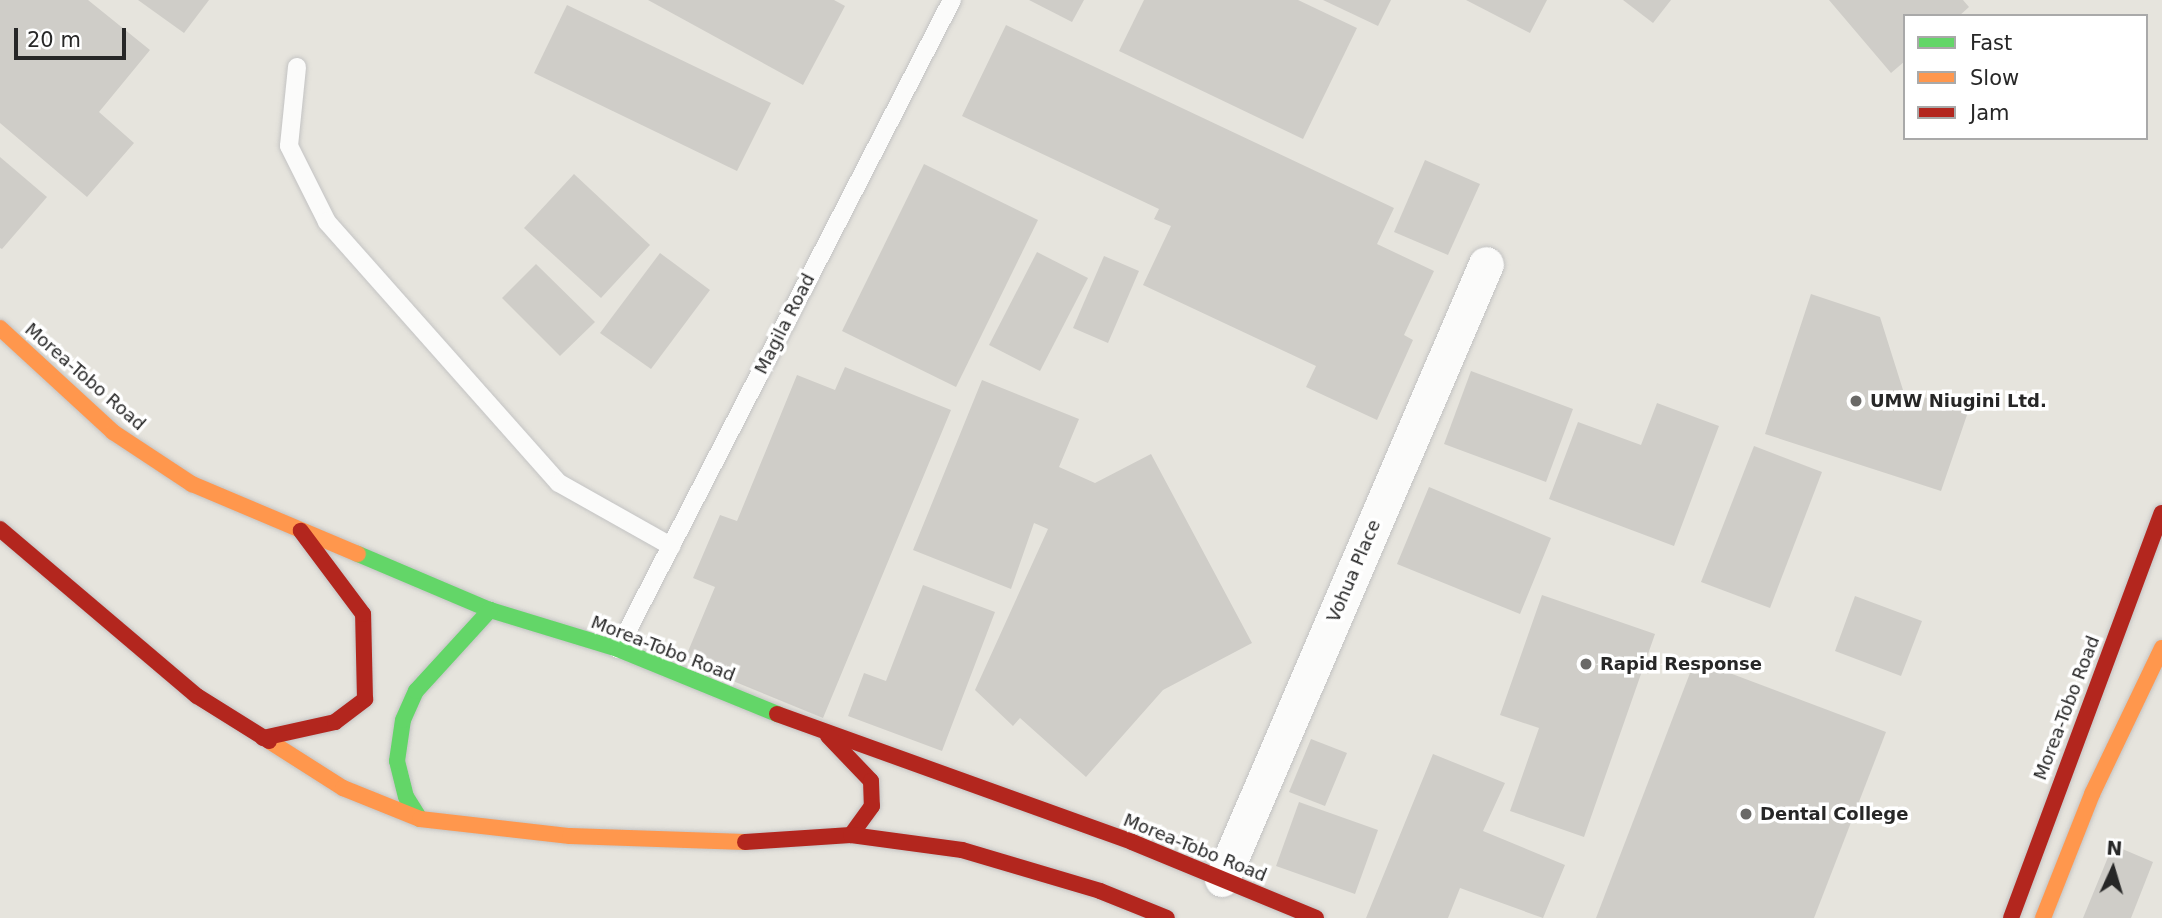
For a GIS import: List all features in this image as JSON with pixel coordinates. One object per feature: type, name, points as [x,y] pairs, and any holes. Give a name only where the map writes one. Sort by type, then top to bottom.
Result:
[{"type":"main road","name":"Morea-Tobo Road","points":[[0,328],[113,432],[192,484],[490,610],[618,649],[824,732],[1222,879],[1316,918]]},
{"type":"main road","name":"Morea-Tobo Road","points":[[2011,918],[2072,748],[2162,513]]},
{"type":"main road","points":[[0,529],[197,696],[343,788],[420,819],[583,836],[743,842],[851,835],[962,850],[1100,891],[1167,918]]},
{"type":"main road","points":[[263,738],[335,722],[365,699],[363,614],[299,530]]},
{"type":"main road","points":[[420,819],[407,797],[397,761],[403,720],[416,691],[490,610]]},
{"type":"main road","points":[[2072,748],[2117,694],[2159,666]]},
{"type":"main road","points":[[2043,918],[2092,794],[2159,666]]},
{"type":"main road","points":[[824,732],[871,780],[872,806],[851,835]]},
{"type":"street","name":"Vohua Place","points":[[1222,879],[1486,264]]},
{"type":"lane","name":"Magila Road","points":[[618,649],[952,0]]},
{"type":"lane","points":[[297,67],[289,146],[327,222],[559,483],[671,546]]},
{"type":"building","points":[[0,0],[88,0],[150,50],[99,112],[134,143],[87,197],[0,123]]},
{"type":"building","points":[[138,0],[209,0],[184,33]]},
{"type":"building","points":[[648,0],[834,0],[845,6],[803,85]]},
{"type":"building","points":[[1029,0],[1084,0],[1072,22]]},
{"type":"building","points":[[1144,0],[1298,0],[1357,28],[1303,139],[1119,51]]},
{"type":"building","points":[[1323,0],[1391,0],[1378,26]]},
{"type":"building","points":[[1466,0],[1547,0],[1530,33]]},
{"type":"building","points":[[1623,0],[1671,0],[1653,23]]},
{"type":"building","points":[[1829,0],[1963,0],[1969,7],[1961,14],[1903,14],[1903,63],[1891,73]]},
{"type":"building","points":[[567,5],[771,103],[737,171],[534,73]]},
{"type":"building","points":[[1006,25],[1394,208],[1377,244],[1434,271],[1404,335],[1413,340],[1377,420],[1306,387],[1316,366],[1143,285],[1171,226],[1154,219],[1159,209],[962,116]]},
{"type":"building","points":[[0,157],[47,197],[2,249],[0,248]]},
{"type":"building","points":[[1425,160],[1480,184],[1448,255],[1394,232]]},
{"type":"building","points":[[924,164],[1038,220],[956,387],[842,331]]},
{"type":"building","points":[[574,174],[650,245],[601,298],[524,228]]},
{"type":"building","points":[[1037,252],[1088,278],[1040,371],[989,345]]},
{"type":"building","points":[[660,253],[710,290],[651,369],[600,333]]},
{"type":"building","points":[[1104,256],[1139,271],[1108,343],[1073,328]]},
{"type":"building","points":[[536,264],[595,322],[560,356],[502,298]]},
{"type":"building","name":"UMW Niugini Ltd.","points":[[1811,294],[1880,317],[1903,390],[1968,412],[1941,491],[1765,434]]},
{"type":"building","points":[[845,367],[951,410],[823,718],[684,661],[715,587],[693,578],[720,515],[737,521],[797,375],[835,390]]},
{"type":"building","points":[[1471,371],[1573,409],[1546,482],[1444,444]]},
{"type":"building","points":[[982,380],[1079,419],[1059,467],[1095,483],[1151,454],[1252,643],[1163,690],[1086,777],[1020,718],[1013,726],[975,690],[1048,529],[1034,523],[1011,589],[913,550]]},
{"type":"building","points":[[1657,403],[1719,426],[1674,546],[1549,499],[1578,422],[1641,445]]},
{"type":"building","points":[[1754,446],[1822,472],[1770,608],[1701,582]]},
{"type":"building","points":[[1429,487],[1551,538],[1520,614],[1397,564]]},
{"type":"building","points":[[923,585],[995,612],[942,751],[848,716],[864,673],[886,681]]},
{"type":"building","points":[[1542,595],[1655,634],[1584,837],[1510,811],[1539,728],[1500,715]]},
{"type":"building","points":[[1855,596],[1922,621],[1901,676],[1835,651]]},
{"type":"building","points":[[1695,660],[1886,732],[1814,918],[1596,918]]},
{"type":"building","points":[[1311,739],[1347,753],[1325,806],[1289,792]]},
{"type":"building","points":[[1433,754],[1505,783],[1483,831],[1565,865],[1543,918],[1460,888],[1448,918],[1366,918]]},
{"type":"building","points":[[1299,802],[1378,830],[1355,894],[1276,866]]},
{"type":"building","points":[[2113,845],[2153,862],[2131,918],[2083,918]]},
{"type":"traffic: fast","points":[[358,554],[490,610],[618,649],[777,714]]},
{"type":"traffic: fast","points":[[420,819],[406,797],[397,761],[403,720],[416,691],[490,610]]},
{"type":"traffic: slow","points":[[0,328],[113,432],[192,484],[358,554]]},
{"type":"traffic: slow","points":[[2043,918],[2092,794],[2162,648]]},
{"type":"traffic: slow","points":[[269,741],[343,788],[420,819],[570,836],[745,842]]},
{"type":"traffic: jam","points":[[2011,918],[2162,513]]},
{"type":"traffic: jam","points":[[0,529],[197,696],[269,741]]},
{"type":"traffic: jam","points":[[263,738],[335,722],[365,699],[363,614],[301,531]]},
{"type":"traffic: jam","points":[[777,714],[1132,842],[1316,918]]},
{"type":"traffic: jam","points":[[828,736],[871,781],[872,806],[851,835]]},
{"type":"traffic: jam","points":[[745,842],[851,835],[962,850],[1100,891],[1167,918]]},
{"type":"place","name":"UMW Niugini Ltd.","points":[[1856,401]]},
{"type":"place","name":"Rapid Response","points":[[1586,664]]},
{"type":"place","name":"Dental College","points":[[1746,814]]}]
